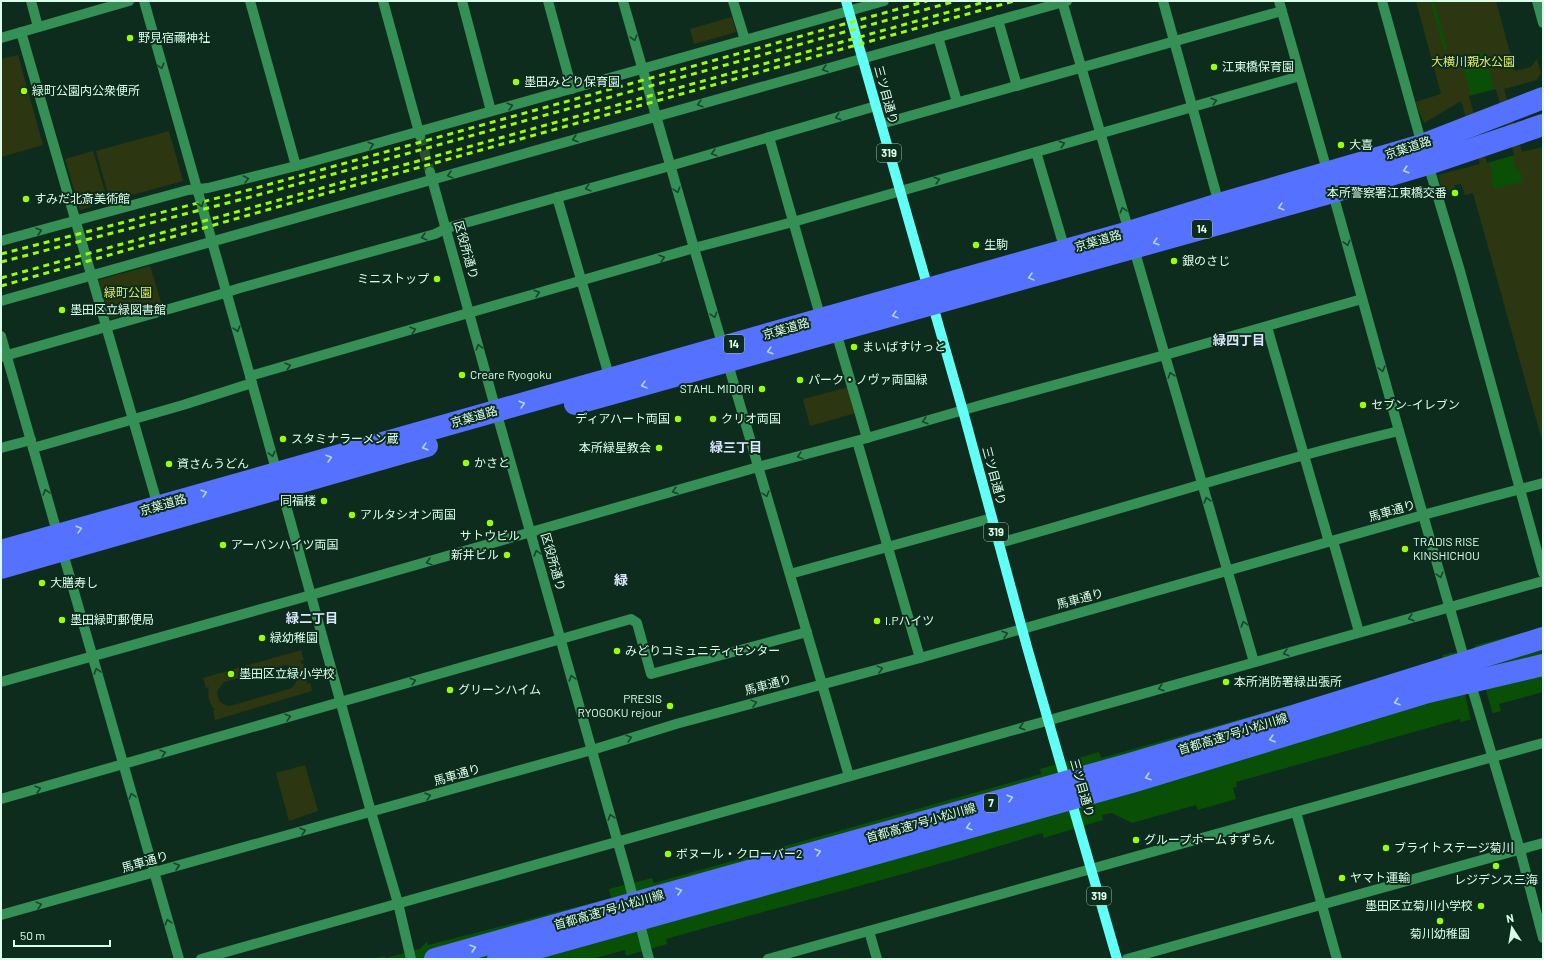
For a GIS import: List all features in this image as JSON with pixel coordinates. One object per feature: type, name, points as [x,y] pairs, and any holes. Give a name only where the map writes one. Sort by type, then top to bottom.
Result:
[{"type":"highway","name":"京葉道路","points":[[1425,154],[1464,129],[1543,98]]},
{"type":"highway","name":"京葉道路","points":[[1,551],[60,542],[1132,240],[1425,154],[1470,150],[1543,125]]},
{"type":"highway","name":"京葉道路","points":[[930,297],[1065,250],[1132,240],[1219,204],[1330,182]]},
{"type":"highway","name":"京葉道路","points":[[498,418],[610,379],[726,354]]},
{"type":"highway","name":"京葉道路","points":[[1,568],[60,542],[158,506],[279,481]]},
{"type":"highway","name":"首都高速7号小松川線","points":[[435,959],[1134,763],[1293,716],[1543,638]]},
{"type":"highway","points":[[1428,692],[1543,654]]},
{"type":"highway","name":"首都高速7号小松川線","points":[[498,959],[1132,782],[1428,692],[1543,665]]},
{"type":"highway","points":[[1428,692],[1543,674]]},
{"type":"main road","name":"三ツ目通り","points":[[847,6],[963,411],[1022,629],[1117,959]]},
{"type":"street","points":[[31,1],[38,27]]},
{"type":"street","points":[[1,38],[129,1]]},
{"type":"street","points":[[144,1],[371,812],[398,903],[411,959]]},
{"type":"street","points":[[250,1],[296,166]]},
{"type":"street","points":[[383,1],[420,134]]},
{"type":"street","points":[[462,1],[491,111]]},
{"type":"street","points":[[548,1],[572,89]]},
{"type":"street","points":[[623,1],[849,776]]},
{"type":"street","points":[[733,1],[745,40]]},
{"type":"street","points":[[1,242],[177,192],[208,188],[420,134],[491,111],[745,40],[847,6],[884,1]]},
{"type":"street","points":[[1,301],[432,176],[656,116],[1064,1],[1254,662]]},
{"type":"street","points":[[1163,1],[1219,204]]},
{"type":"street","points":[[1279,1],[1399,431],[1520,850],[1543,938]]},
{"type":"street","points":[[1382,1],[1460,271],[1543,572]]},
{"type":"street","points":[[1537,1],[1542,16]]},
{"type":"street","points":[[881,124],[1282,11]]},
{"type":"street","points":[[998,20],[1017,86]]},
{"type":"street","points":[[21,32],[158,506]]},
{"type":"street","points":[[938,37],[957,102]]},
{"type":"street","points":[[1,448],[32,444],[133,419],[251,380],[470,313],[1300,76]]},
{"type":"street","points":[[4,356],[434,234],[447,228],[670,166],[876,106]]},
{"type":"street","points":[[769,137],[793,222],[829,325],[862,439],[888,547],[920,658]]},
{"type":"street","points":[[1036,152],[1065,250]]},
{"type":"street","name":"区役所通り","points":[[432,176],[498,418],[630,882],[648,956]]},
{"type":"street","points":[[557,197],[610,379]]},
{"type":"street","points":[[1,682],[531,533],[758,467],[1267,327],[1362,299]]},
{"type":"street","points":[[1267,327],[1304,456],[1359,632]]},
{"type":"street","points":[[1,336],[4,356],[32,444],[179,959]]},
{"type":"street","points":[[999,543],[1203,484],[1399,431]]},
{"type":"street","name":"馬車通り","points":[[1,915],[592,750],[676,724],[920,658],[1423,515],[1543,483]]},
{"type":"street","points":[[790,574],[992,518]]},
{"type":"street","points":[[201,959],[1543,581]]},
{"type":"street","points":[[1,799],[631,619],[637,623],[651,674],[807,632]]},
{"type":"street","points":[[768,959],[1543,743]]},
{"type":"street","points":[[1296,812],[1337,959]]},
{"type":"street","points":[[1127,959],[1543,843]]},
{"type":"street","points":[[870,931],[877,959]]},
{"type":"green space","name":"大横川親水公園","points":[[1416,1],[1496,1],[1515,71],[1531,67],[1537,59],[1541,73],[1537,80],[1504,89],[1522,152],[1543,147],[1543,444],[1473,193],[1465,195],[1461,184],[1455,185],[1455,188],[1443,193],[1438,175],[1480,164],[1461,101],[1424,123],[1415,102],[1441,94]]},
{"type":"green space","points":[[732,17],[736,32],[694,44],[690,29]]},
{"type":"green space","points":[[18,55],[43,145],[1,157],[1,59]]},
{"type":"green space","points":[[169,131],[183,181],[110,201],[96,151]]},
{"type":"green space","points":[[93,151],[108,202],[80,210],[65,159]]},
{"type":"green space","name":"緑町公園","points":[[150,266],[162,305],[110,319],[98,280]]},
{"type":"green space","points":[[849,387],[856,413],[810,426],[803,399]]},
{"type":"green space","points":[[301,650],[304,660],[300,661],[306,672],[306,684],[310,683],[312,691],[215,720],[213,710],[215,710],[211,705],[208,696],[209,687],[206,688],[203,678]],"holes":[[[285,665],[291,667],[297,675],[296,683],[292,688],[230,706],[219,701],[217,691],[224,682]]]},
{"type":"green space","points":[[305,765],[318,811],[289,821],[276,773]]},
{"type":"shaded area","points":[[1430,1],[1434,1],[1447,49],[1444,50]]},
{"type":"shaded area","points":[[1484,52],[1516,169],[1520,171],[1523,182],[1494,189],[1491,179],[1493,176],[1463,67],[1467,58]]},
{"type":"shaded area","points":[[1543,628],[1543,692],[1499,704],[1501,711],[1461,722],[1460,719],[1236,782],[1237,787],[1233,788],[1236,799],[1198,810],[1196,805],[1132,823],[1112,813],[1102,815],[1103,820],[1044,838],[1042,833],[902,874],[666,939],[667,944],[626,956],[625,950],[592,959],[372,959],[385,956],[385,958],[420,949],[427,941],[428,945],[611,898],[609,889],[652,878],[654,883],[1041,774],[1040,769],[1099,752],[1101,758],[1444,662],[1442,655],[1473,648],[1476,645]]},
{"type":"pier","points":[[1496,89],[1514,155],[1487,163],[1469,96]]},
{"type":"pier","points":[[1473,645],[1493,715],[1471,721],[1455,650]]},
{"type":"tunnel","points":[[420,136],[430,172]]},
{"type":"railway","points":[[1,254],[256,188],[927,1]]},
{"type":"railway","points":[[1,262],[258,195],[956,1]]},
{"type":"railway","points":[[1,278],[988,1]]},
{"type":"railway","points":[[1,286],[263,211],[1014,1]]},
{"type":"place","name":"野見宿禰神社","points":[[130,38]]},
{"type":"place","name":"江東橋保育園","points":[[1214,67]]},
{"type":"place","name":"墨田みどり保育園","points":[[516,82]]},
{"type":"place","name":"緑町公園内公衆便所","points":[[24,91]]},
{"type":"place","name":"大喜","points":[[1341,145]]},
{"type":"place","name":"本所警察署江東橋交番","points":[[1455,193]]},
{"type":"place","name":"すみだ北斎美術館","points":[[26,199]]},
{"type":"place","name":"生駒","points":[[976,245]]},
{"type":"place","name":"銀のさじ","points":[[1174,261]]},
{"type":"place","name":"ミニストップ","points":[[437,279]]},
{"type":"place","name":"墨田区立緑図書館","points":[[62,310]]},
{"type":"place","name":"まいばすけっと","points":[[854,347]]},
{"type":"place","name":"Creare Ryogoku","points":[[462,375]]},
{"type":"place","name":"パーク・ノヴァ両国緑","points":[[800,380]]},
{"type":"place","name":"STAHL MIDORI","points":[[762,389]]},
{"type":"place","name":"セブン-イレブン","points":[[1363,405]]},
{"type":"place","name":"ディアハート両国","points":[[678,419]]},
{"type":"place","name":"クリオ両国","points":[[713,419]]},
{"type":"place","name":"スタミナラーメン蔵","points":[[283,439]]},
{"type":"place","name":"本所緑星教会","points":[[659,448]]},
{"type":"place","name":"かさと","points":[[466,463]]},
{"type":"place","name":"資さんうどん","points":[[169,464]]},
{"type":"place","name":"同福楼","points":[[324,501]]},
{"type":"place","name":"アルタシオン両国","points":[[352,515]]},
{"type":"place","name":"サトウビル","points":[[490,523]]},
{"type":"place","name":"アーバンハイツ両国","points":[[223,545]]},
{"type":"place","name":"TRADIS RISE KINSHICHOU","points":[[1405,549]]},
{"type":"place","name":"新井ビル","points":[[507,555]]},
{"type":"place","name":"大膳寿し","points":[[42,583]]},
{"type":"place","name":"墨田緑町郵便局","points":[[62,620]]},
{"type":"place","name":"I.Pハイツ","points":[[877,621]]},
{"type":"place","name":"緑幼稚園","points":[[262,638]]},
{"type":"place","name":"みどりコミュニティセンター","points":[[617,651]]},
{"type":"place","name":"墨田区立緑小学校","points":[[231,674]]},
{"type":"place","name":"本所消防署緑出張所","points":[[1226,682]]},
{"type":"place","name":"グリーンハイム","points":[[450,690]]},
{"type":"place","name":"PRESIS RYOGOKU rejour","points":[[670,706]]},
{"type":"place","name":"グループホームすずらん","points":[[1136,840]]},
{"type":"place","name":"ブライトステージ菊川","points":[[1386,848]]},
{"type":"place","name":"ボヌール・クローバー2","points":[[668,854]]},
{"type":"place","name":"レジデンス三海","points":[[1496,866]]},
{"type":"place","name":"ヤマト運輸","points":[[1342,878]]},
{"type":"place","name":"墨田区立菊川小学校","points":[[1481,906]]},
{"type":"place","name":"菊川幼稚園","points":[[1440,921]]},
{"type":"district","name":"緑四丁目","points":[[1239,340]]},
{"type":"district","name":"緑三丁目","points":[[736,447]]},
{"type":"district","name":"緑","points":[[621,580]]},
{"type":"district","name":"緑二丁目","points":[[312,618]]}]
